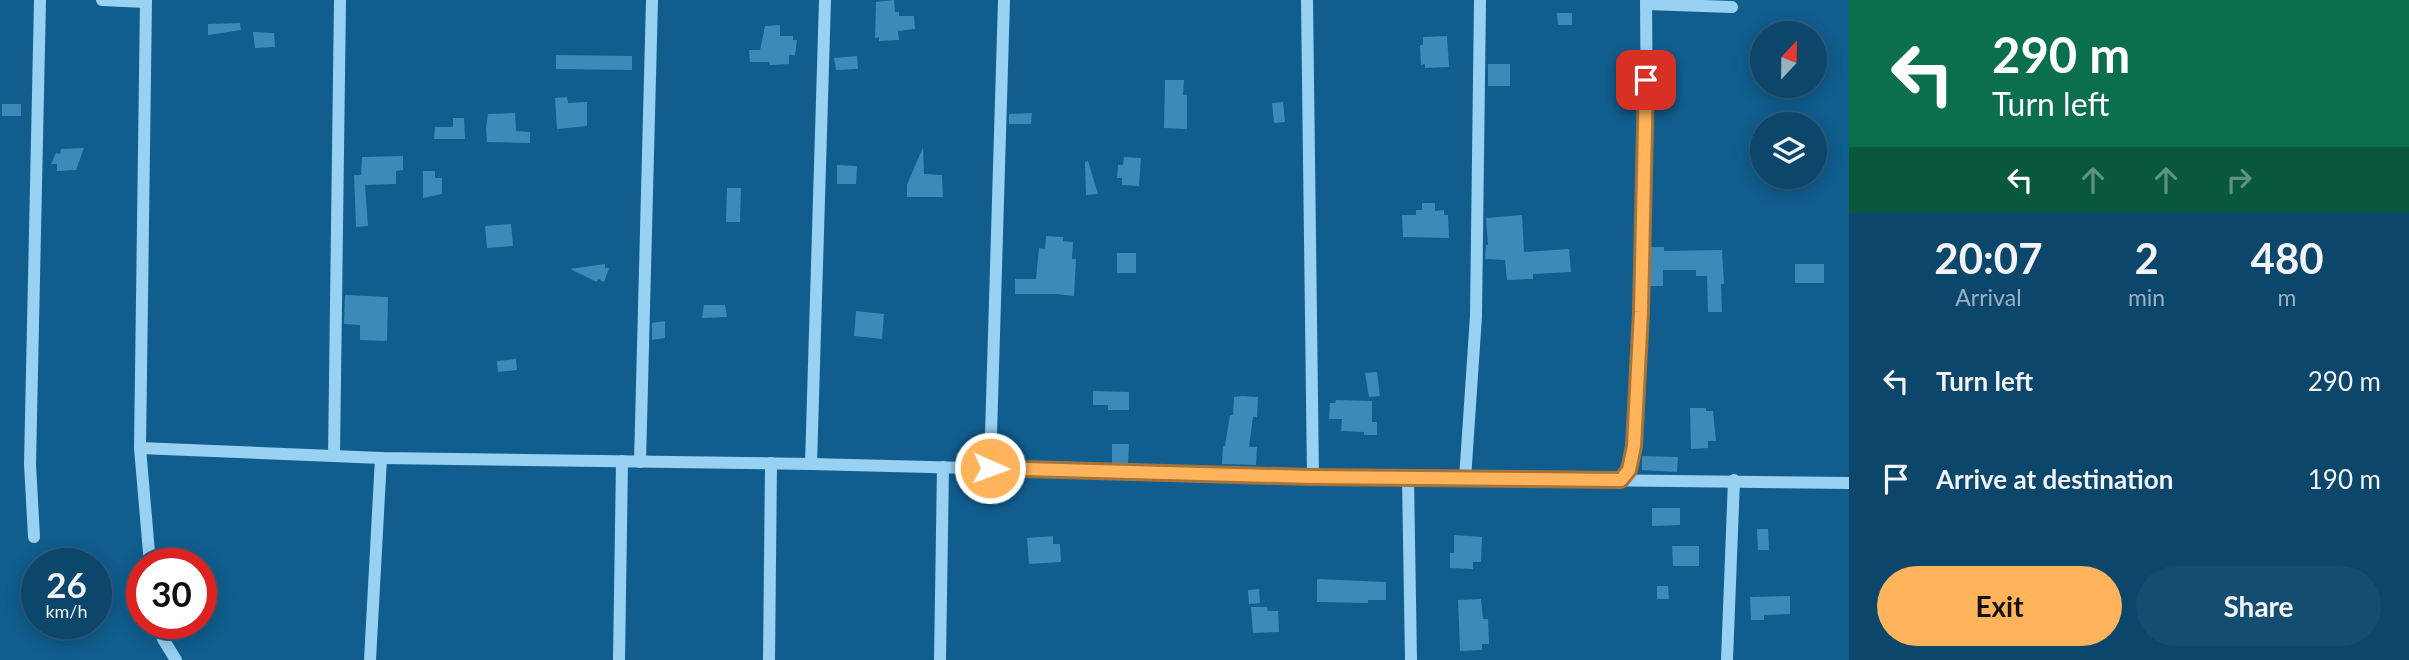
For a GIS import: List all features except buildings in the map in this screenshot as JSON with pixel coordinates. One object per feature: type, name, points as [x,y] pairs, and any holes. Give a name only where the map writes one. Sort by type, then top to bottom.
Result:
[{"type":"street","points":[[34,537],[30,464],[40,0]]},
{"type":"street","points":[[102,0],[146,1],[140,448],[149,548]]},
{"type":"street","points":[[334,456],[340,0]]},
{"type":"street","points":[[640,461],[652,0]]},
{"type":"street","points":[[811,464],[825,0]]},
{"type":"street","points":[[990,468],[1004,0]]},
{"type":"street","points":[[1307,0],[1312,477]]},
{"type":"street","points":[[1465,479],[1476,316],[1480,0]]},
{"type":"street","points":[[1621,480],[1629,470],[1634,446],[1646,145],[1646,2],[1732,6]]},
{"type":"street","points":[[140,448],[381,458],[771,463],[1312,477],[1849,483]]},
{"type":"street","points":[[370,660],[381,458]]},
{"type":"street","points":[[619,660],[622,461]]},
{"type":"street","points":[[769,660],[771,463]]},
{"type":"street","points":[[940,660],[943,467]]},
{"type":"street","points":[[1408,478],[1411,660]]},
{"type":"street","points":[[1727,660],[1734,480]]},
{"type":"street","points":[[163,639],[176,660]]},
{"type":"route","points":[[990,468],[1312,477],[1621,480],[1629,470],[1634,446],[1647,131],[1646,80]]}]
